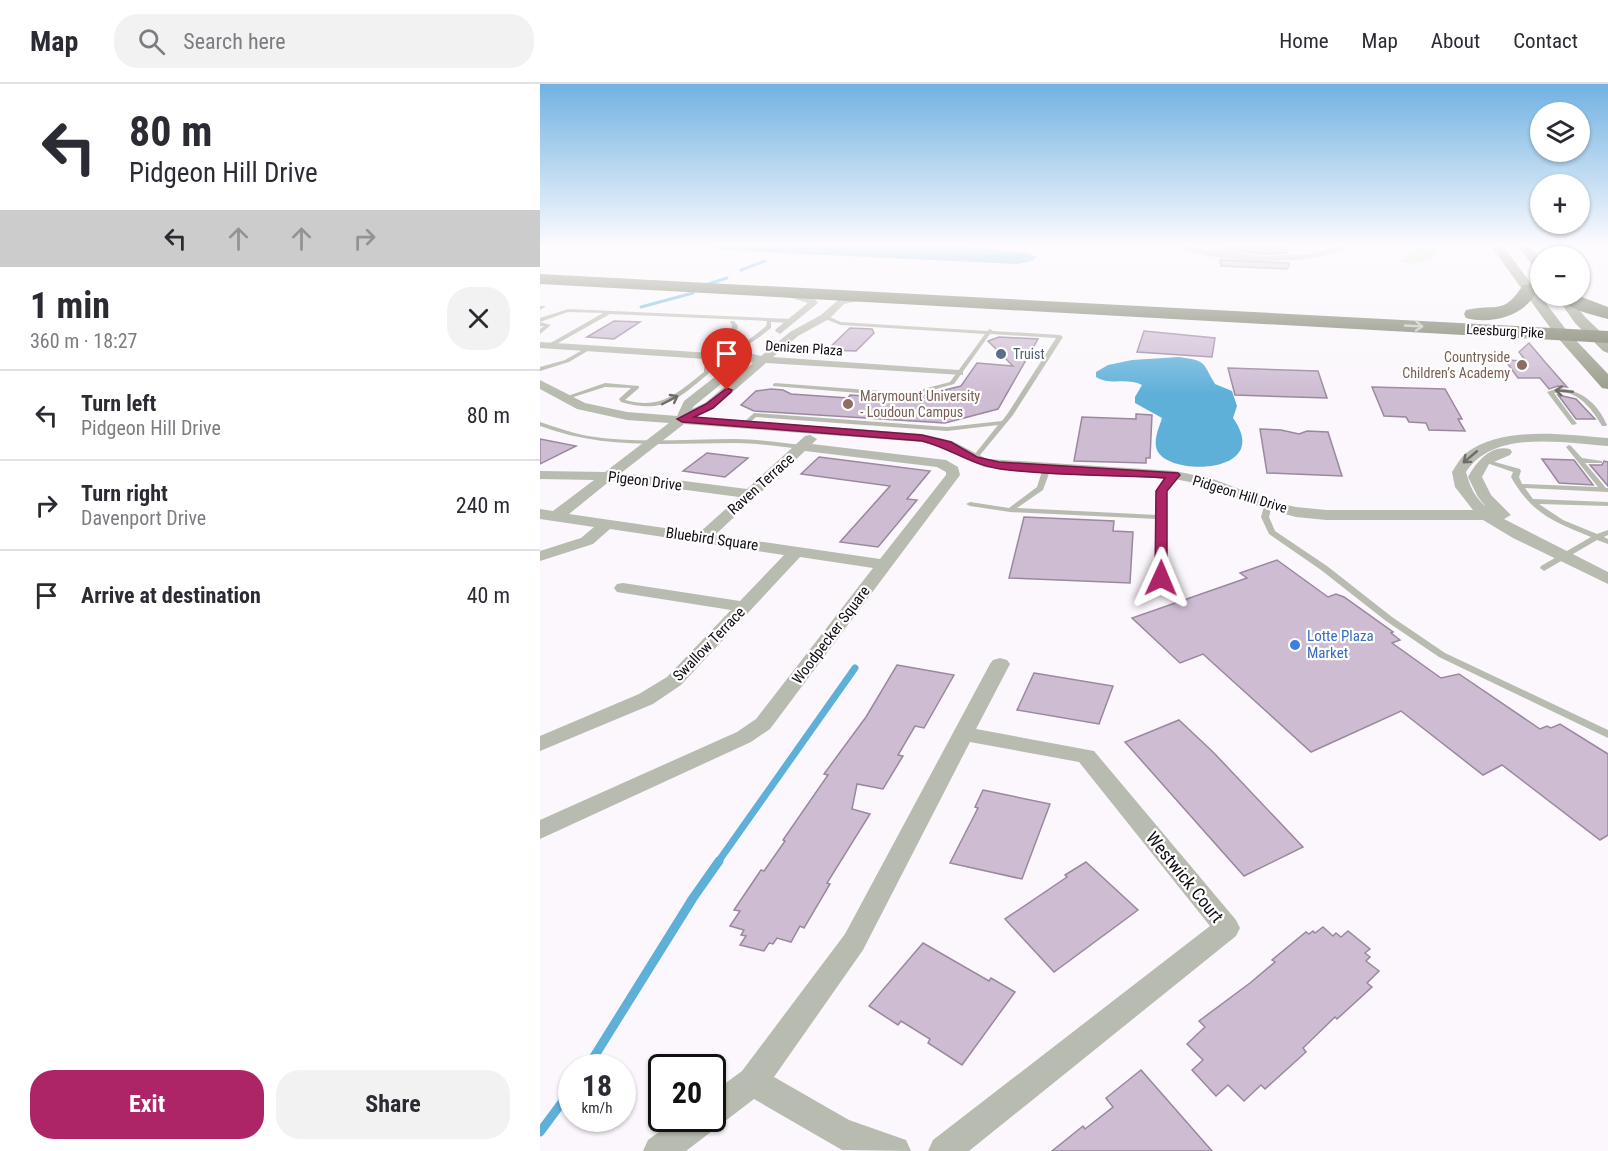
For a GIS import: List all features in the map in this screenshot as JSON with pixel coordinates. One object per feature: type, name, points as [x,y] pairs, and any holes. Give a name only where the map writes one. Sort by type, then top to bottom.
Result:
[{"type":"highway","name":"Leesburg Pike","points":[[823,295],[1557,326],[1605,336]]},
{"type":"highway","name":"Leesburg Pike","points":[[1037,295],[1476,322]]},
{"type":"highway","points":[[1476,322],[1517,307],[1525,300],[1526,295]]},
{"type":"highway","points":[[1588,306],[1608,312]]},
{"type":"highway","name":"Leesburg Pike","points":[[1557,326],[1580,320],[1605,336]]},
{"type":"highway","points":[[1476,322],[1546,340],[1580,354]]},
{"type":"main road","points":[[1533,295],[1580,354],[1608,384]]},
{"type":"main road","points":[[1570,306],[1580,320]]},
{"type":"street","points":[[682,419],[688,405],[811,306],[812,301],[792,295]]},
{"type":"street","points":[[548,515],[610,476],[682,419],[709,406],[794,334],[825,317],[841,302],[868,297]]},
{"type":"street","name":"Denizen Plaza","points":[[544,345],[959,373]]},
{"type":"street","name":"Pidgeon Hill Drive","points":[[540,384],[564,399],[609,413],[922,438],[947,444],[974,459],[999,465],[1175,475],[1232,489],[1268,505],[1296,512],[1326,515],[1503,515]]},
{"type":"street","name":"Raven Terrace","points":[[703,538],[819,430]]},
{"type":"street","name":"Pidgeon Hill Drive","points":[[1608,442],[1513,441],[1497,443],[1475,452],[1462,464],[1459,480],[1469,499],[1486,514],[1522,536],[1608,565]]},
{"type":"street","name":"Woodpecker Square","points":[[540,830],[754,731],[763,724],[950,481],[953,470],[940,463],[803,447]]},
{"type":"street","points":[[1484,462],[1496,455],[1525,448],[1569,447],[1604,456]]},
{"type":"street","name":"Pidgeon Hill Drive","points":[[1484,462],[1475,477],[1478,486],[1485,497],[1503,515],[1572,553],[1608,579]]},
{"type":"street","name":"Pigeon Drive","points":[[540,475],[610,476],[749,494]]},
{"type":"street","name":"Bluebird Square","points":[[548,515],[884,565]]},
{"type":"street","points":[[540,556],[587,541],[607,524]]},
{"type":"street","name":"Swallow Terrace","points":[[540,744],[646,699],[674,681],[796,552]]},
{"type":"street","points":[[622,588],[746,607]]},
{"type":"street","points":[[726,1101],[753,1081],[854,942],[1000,664]]},
{"type":"street","name":"Westwick Court","points":[[944,1151],[1227,928],[1086,756],[963,734]]},
{"type":"street","points":[[753,1081],[843,1134],[895,1151]]},
{"type":"street","points":[[659,1151],[685,1132]]},
{"type":"lane","points":[[540,322],[568,310],[792,321]]},
{"type":"lane","points":[[544,345],[609,312]]},
{"type":"lane","points":[[825,317],[840,323],[1060,337],[1003,423],[974,459]]},
{"type":"lane","points":[[732,322],[734,329],[708,349],[725,352],[737,350],[769,327],[768,321]]},
{"type":"lane","points":[[540,322],[548,326],[540,332]]},
{"type":"lane","points":[[775,386],[908,395],[952,383],[990,331]]},
{"type":"lane","points":[[540,369],[567,361],[589,348]]},
{"type":"lane","points":[[564,399],[605,385],[637,387],[622,401],[635,405],[662,404],[671,401],[706,373],[708,370],[706,368]]},
{"type":"lane","points":[[1574,424],[1550,392],[1568,390],[1581,395],[1602,419],[1604,426]]},
{"type":"lane","points":[[745,424],[754,415],[947,429],[1003,423]]},
{"type":"lane","points":[[540,424],[585,436],[653,443],[739,441],[803,447]]},
{"type":"lane","points":[[1569,447],[1606,490]]},
{"type":"lane","points":[[1580,460],[1604,456]]},
{"type":"lane","points":[[1484,462],[1517,471],[1515,477],[1520,486],[1545,514],[1608,542]]},
{"type":"lane","points":[[1010,510],[1040,488],[1047,468]]},
{"type":"lane","points":[[1161,578],[1161,491],[1175,475]]},
{"type":"lane","points":[[1520,486],[1606,490]]},
{"type":"lane","points":[[1531,501],[1608,504]]},
{"type":"lane","points":[[970,504],[1010,510],[1161,517]]},
{"type":"lane","points":[[1268,505],[1265,517],[1272,532],[1324,568],[1340,583],[1389,619],[1442,655],[1608,734]]},
{"type":"lane","points":[[1544,568],[1608,532]]},
{"type":"water","points":[[1179,357],[1203,364],[1215,384],[1232,391],[1237,406],[1233,418],[1242,437],[1240,451],[1230,460],[1214,466],[1197,467],[1165,459],[1156,446],[1162,418],[1135,403],[1135,397],[1142,385],[1101,380],[1096,377],[1096,372],[1108,365],[1132,360]]},
{"type":"building","points":[[614,321],[640,322],[614,339],[587,337]]},
{"type":"building","points":[[850,328],[872,329],[874,333],[856,351],[827,350]]},
{"type":"building","points":[[1144,331],[1215,338],[1212,357],[1137,352]]},
{"type":"building","points":[[999,337],[1038,339],[998,409],[945,423],[754,411],[741,405],[756,391],[771,389],[783,390],[791,394],[908,399],[961,386],[977,363],[1013,366],[988,341]]},
{"type":"building","points":[[1529,343],[1567,387],[1558,386],[1549,389],[1540,378],[1518,378],[1505,360],[1526,361],[1519,352]]},
{"type":"building","points":[[1228,368],[1318,371],[1327,398],[1235,395]]},
{"type":"building","points":[[1372,387],[1445,389],[1462,419],[1458,419],[1465,431],[1429,430],[1426,423],[1409,422],[1406,417],[1384,416]]},
{"type":"building","points":[[1558,395],[1576,399],[1595,419],[1576,419]]},
{"type":"building","points":[[1136,414],[1152,415],[1150,458],[1146,458],[1146,463],[1074,461],[1082,417],[1136,419]]},
{"type":"building","points":[[1260,429],[1299,434],[1307,431],[1328,432],[1342,476],[1267,473]]},
{"type":"building","points":[[540,439],[576,446],[540,464]]},
{"type":"building","points":[[707,453],[748,458],[725,477],[683,471]]},
{"type":"building","points":[[819,457],[930,471],[907,499],[917,500],[878,547],[840,542],[890,486],[801,474]]},
{"type":"building","points":[[1542,459],[1574,460],[1593,485],[1559,483]]},
{"type":"building","points":[[1604,461],[1608,462],[1608,486],[1590,465],[1602,465]]},
{"type":"building","points":[[1024,517],[1114,521],[1113,531],[1133,532],[1130,583],[1009,578]]},
{"type":"building","points":[[1277,560],[1328,597],[1336,594],[1344,597],[1393,632],[1391,633],[1400,640],[1392,643],[1441,678],[1459,674],[1540,729],[1560,724],[1608,754],[1608,835],[1600,840],[1502,765],[1483,775],[1401,711],[1311,752],[1203,654],[1180,663],[1132,618],[1247,578],[1240,573]]},
{"type":"building","points":[[897,665],[954,675],[924,728],[915,726],[898,755],[903,756],[883,789],[857,784],[852,809],[870,814],[827,883],[830,884],[804,928],[800,926],[791,942],[777,938],[773,944],[769,943],[764,951],[740,945],[746,936],[741,935],[744,930],[730,926],[740,911],[734,910],[761,870],[764,871],[785,841],[783,840],[828,775],[824,774],[866,717]]},
{"type":"building","points":[[1034,673],[1113,686],[1099,724],[1017,710]]},
{"type":"building","points":[[1179,720],[1213,752],[1303,847],[1244,876],[1125,742]]},
{"type":"building","points":[[983,790],[1050,804],[1022,879],[950,863],[978,808],[975,807]]},
{"type":"building","points":[[1086,862],[1138,910],[1054,972],[1005,919]]},
{"type":"building","points":[[1323,927],[1333,936],[1336,933],[1341,937],[1348,931],[1370,949],[1365,953],[1370,957],[1366,961],[1379,971],[1367,983],[1372,987],[1337,1019],[1335,1017],[1303,1048],[1306,1052],[1265,1089],[1261,1085],[1244,1101],[1228,1085],[1216,1096],[1192,1070],[1203,1060],[1187,1044],[1205,1027],[1199,1021],[1250,983],[1275,962],[1272,960],[1306,932],[1315,933]]},
{"type":"building","points":[[923,943],[989,981],[991,978],[1015,992],[962,1065],[928,1043],[930,1039],[901,1021],[898,1025],[869,1006]]},
{"type":"building","points":[[1141,1070],[1212,1151],[1052,1151],[1083,1126],[1085,1129],[1113,1107],[1106,1098]]},
{"type":"waterway","points":[[641,307],[686,295]]},
{"type":"waterway","points":[[718,862],[855,668]]},
{"type":"waterway","points":[[596,1054],[693,898],[719,861]]},
{"type":"waterway","points":[[540,1132],[558,1108]]},
{"type":"place","name":"Truist","points":[[1001,354]]},
{"type":"place","name":"Countryside Children’s Academy","points":[[1522,365]]},
{"type":"place","name":"Marymount University - Loudoun Campus","points":[[848,404]]},
{"type":"place","name":"Lotte Plaza Market","points":[[1295,645]]},
{"type":"route","points":[[727,390],[709,406],[682,419],[922,438],[947,444],[970,458],[984,463],[999,465],[1175,475],[1161,491],[1161,578]]}]
